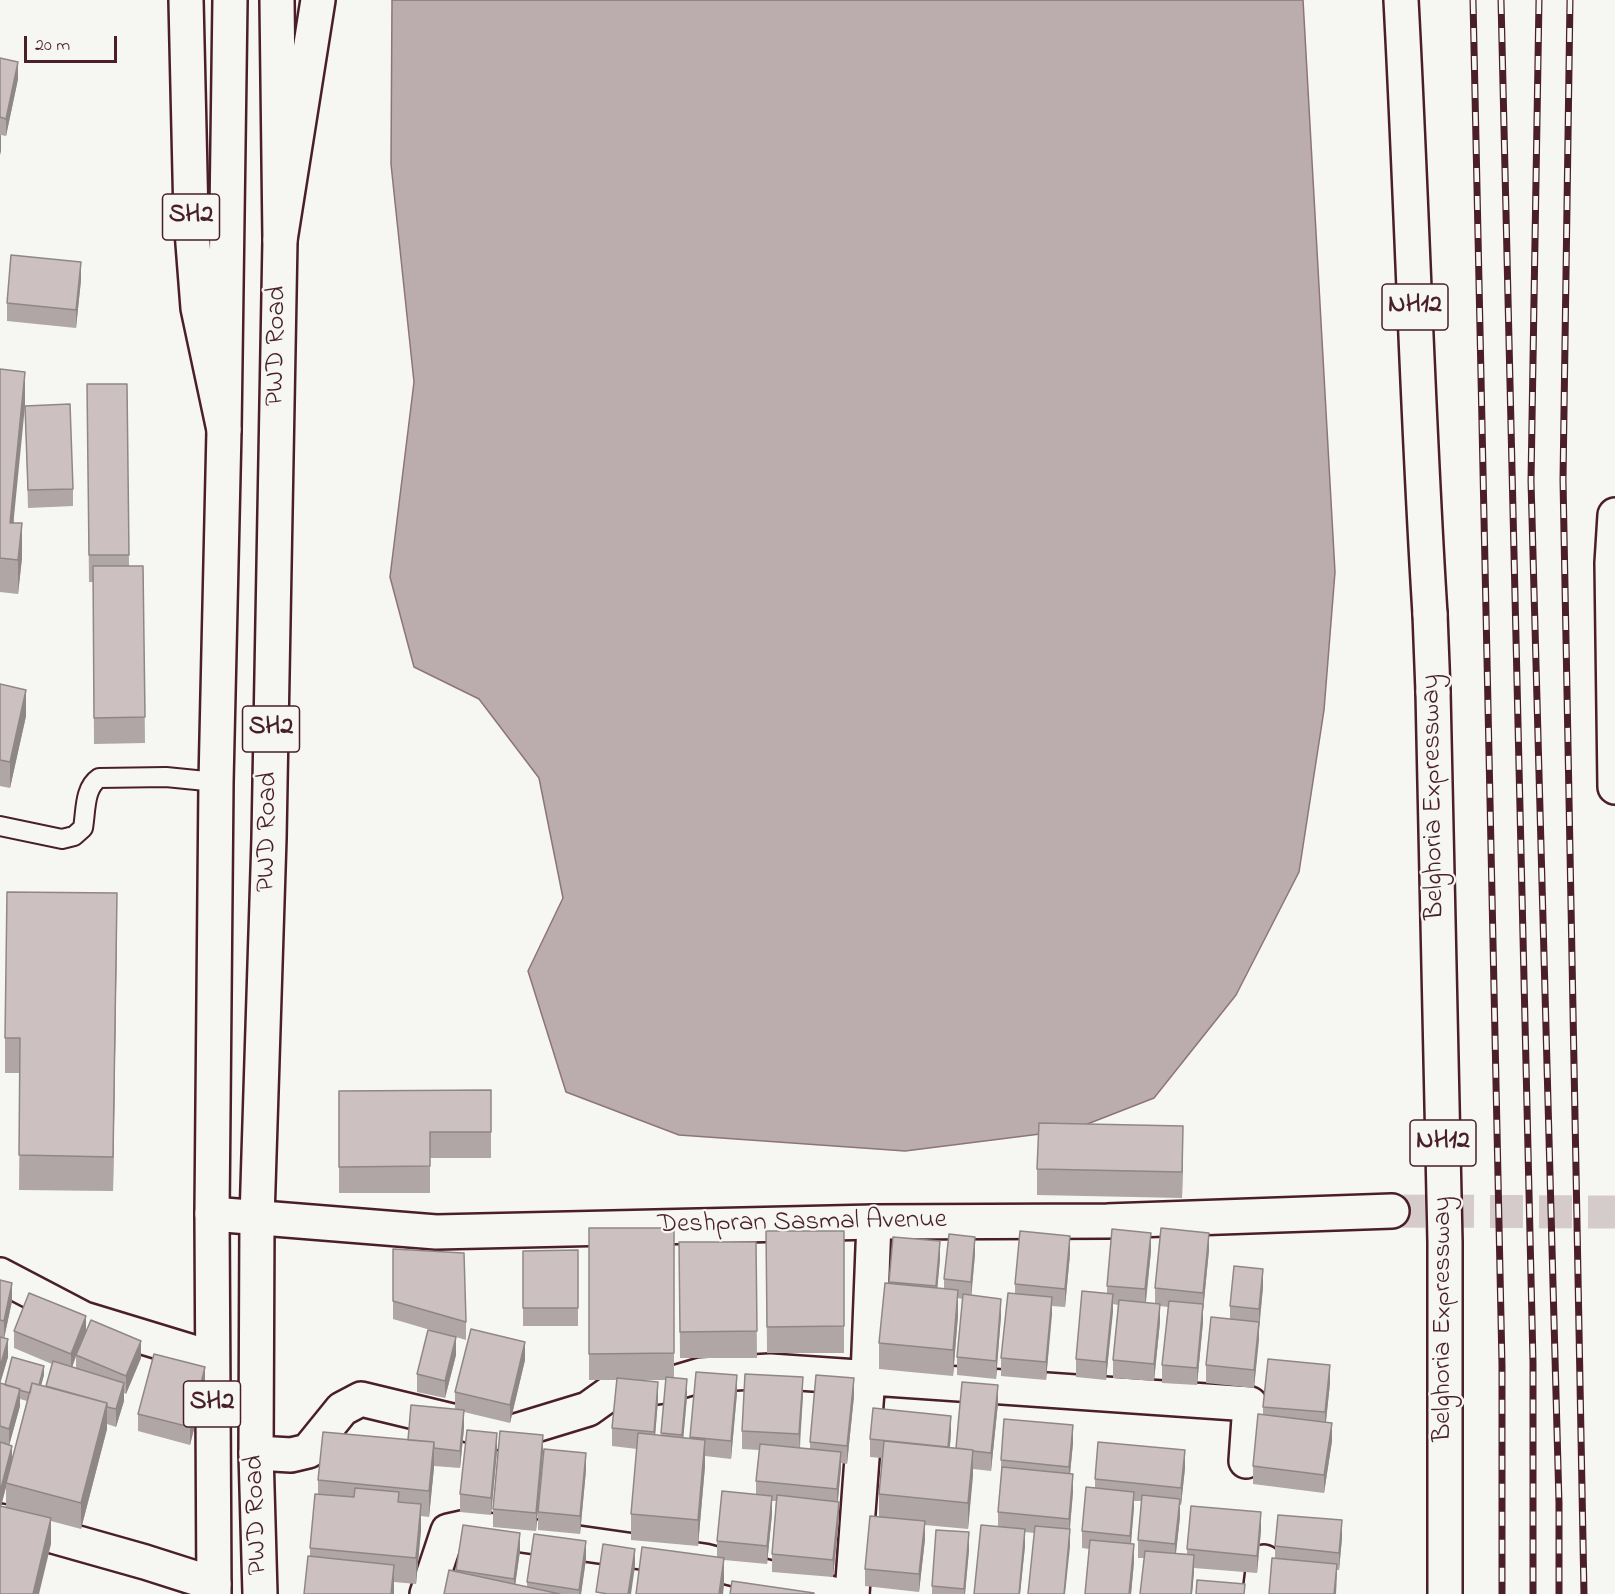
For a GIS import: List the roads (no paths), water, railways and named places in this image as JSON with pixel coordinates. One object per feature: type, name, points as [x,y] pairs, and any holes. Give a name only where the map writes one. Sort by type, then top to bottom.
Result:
[{"type":"main road","name":"PWD Road","points":[[186,0],[191,218],[198,308],[224,430],[216,782],[212,1214],[214,1589]]},
{"type":"main road","points":[[224,430],[230,0]]},
{"type":"main road","points":[[277,0],[280,240]]},
{"type":"main road","name":"PWD Road","points":[[260,1594],[256,1453],[257,1218],[269,826],[280,240],[318,0]]},
{"type":"main road","name":"Belghoria Expressway","points":[[1401,0],[1413,240],[1420,463],[1430,614],[1445,1242],[1445,1594]]},
{"type":"main road","points":[[1615,515],[1612,563],[1615,787]]},
{"type":"main road","name":"Deshpran Sasmal Avenue","points":[[212,1214],[436,1232],[874,1222],[1107,1221],[1392,1211]]},
{"type":"main road","points":[[852,1594],[868,1377],[874,1222]]},
{"type":"main road","points":[[0,1275],[84,1319],[212,1358]]},
{"type":"main road","points":[[256,1453],[291,1455],[308,1451],[342,1408],[361,1399],[423,1416],[506,1434],[588,1409],[609,1394],[664,1386],[701,1375],[770,1371],[1250,1404],[1246,1461]]},
{"type":"main road","points":[[0,1521],[145,1562],[214,1589]]},
{"type":"main road","points":[[427,1594],[448,1531],[466,1527],[704,1561],[833,1594]]},
{"type":"main road","points":[[1260,1594],[1264,1562]]},
{"type":"lane","points":[[0,826],[62,839],[74,836],[83,828],[88,793],[92,783],[99,778],[166,777],[216,782]]},
{"type":"tunnel","points":[[1392,1211],[1615,1212]]},
{"type":"railway","points":[[1473,0],[1502,1365],[1502,1594]]},
{"type":"railway","points":[[1501,0],[1533,1362],[1533,1594]]},
{"type":"railway","points":[[1539,0],[1531,481],[1559,1503],[1559,1594]]},
{"type":"railway","points":[[1570,0],[1563,480],[1584,1594]]}]
